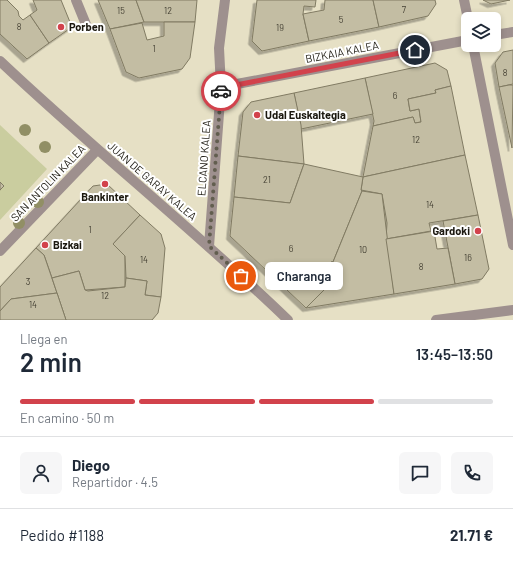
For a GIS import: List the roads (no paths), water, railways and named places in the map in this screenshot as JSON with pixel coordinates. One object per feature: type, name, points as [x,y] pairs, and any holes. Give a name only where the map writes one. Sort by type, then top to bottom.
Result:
[{"type":"street","points":[[76,0],[87,27]]},
{"type":"street","name":"ELCANO KALEA","points":[[209,246],[221,88],[219,48],[225,0]]},
{"type":"street","points":[[464,0],[467,12]]},
{"type":"street","points":[[501,34],[513,32]]},
{"type":"street","name":"BIZKAIA KALEA","points":[[221,88],[461,41]]},
{"type":"street","points":[[474,52],[513,245]]},
{"type":"street","name":"JUAN DE GARAY KALEA","points":[[0,61],[97,150],[209,246],[288,320]]},
{"type":"street","name":"SAN ANTOLIN KALEA","points":[[0,251],[97,150]]},
{"type":"street","points":[[436,320],[513,310]]},
{"type":"place","name":"Porben","points":[[61,27]]},
{"type":"place","name":"Udal Euskaltegia","points":[[257,115]]},
{"type":"place","name":"Bankinter","points":[[105,184]]},
{"type":"place","name":"Gardoki","points":[[478,231]]},
{"type":"place","name":"Bizkai","points":[[45,245]]},
{"type":"place","name":"Charanga","points":[[241,276]]}]
